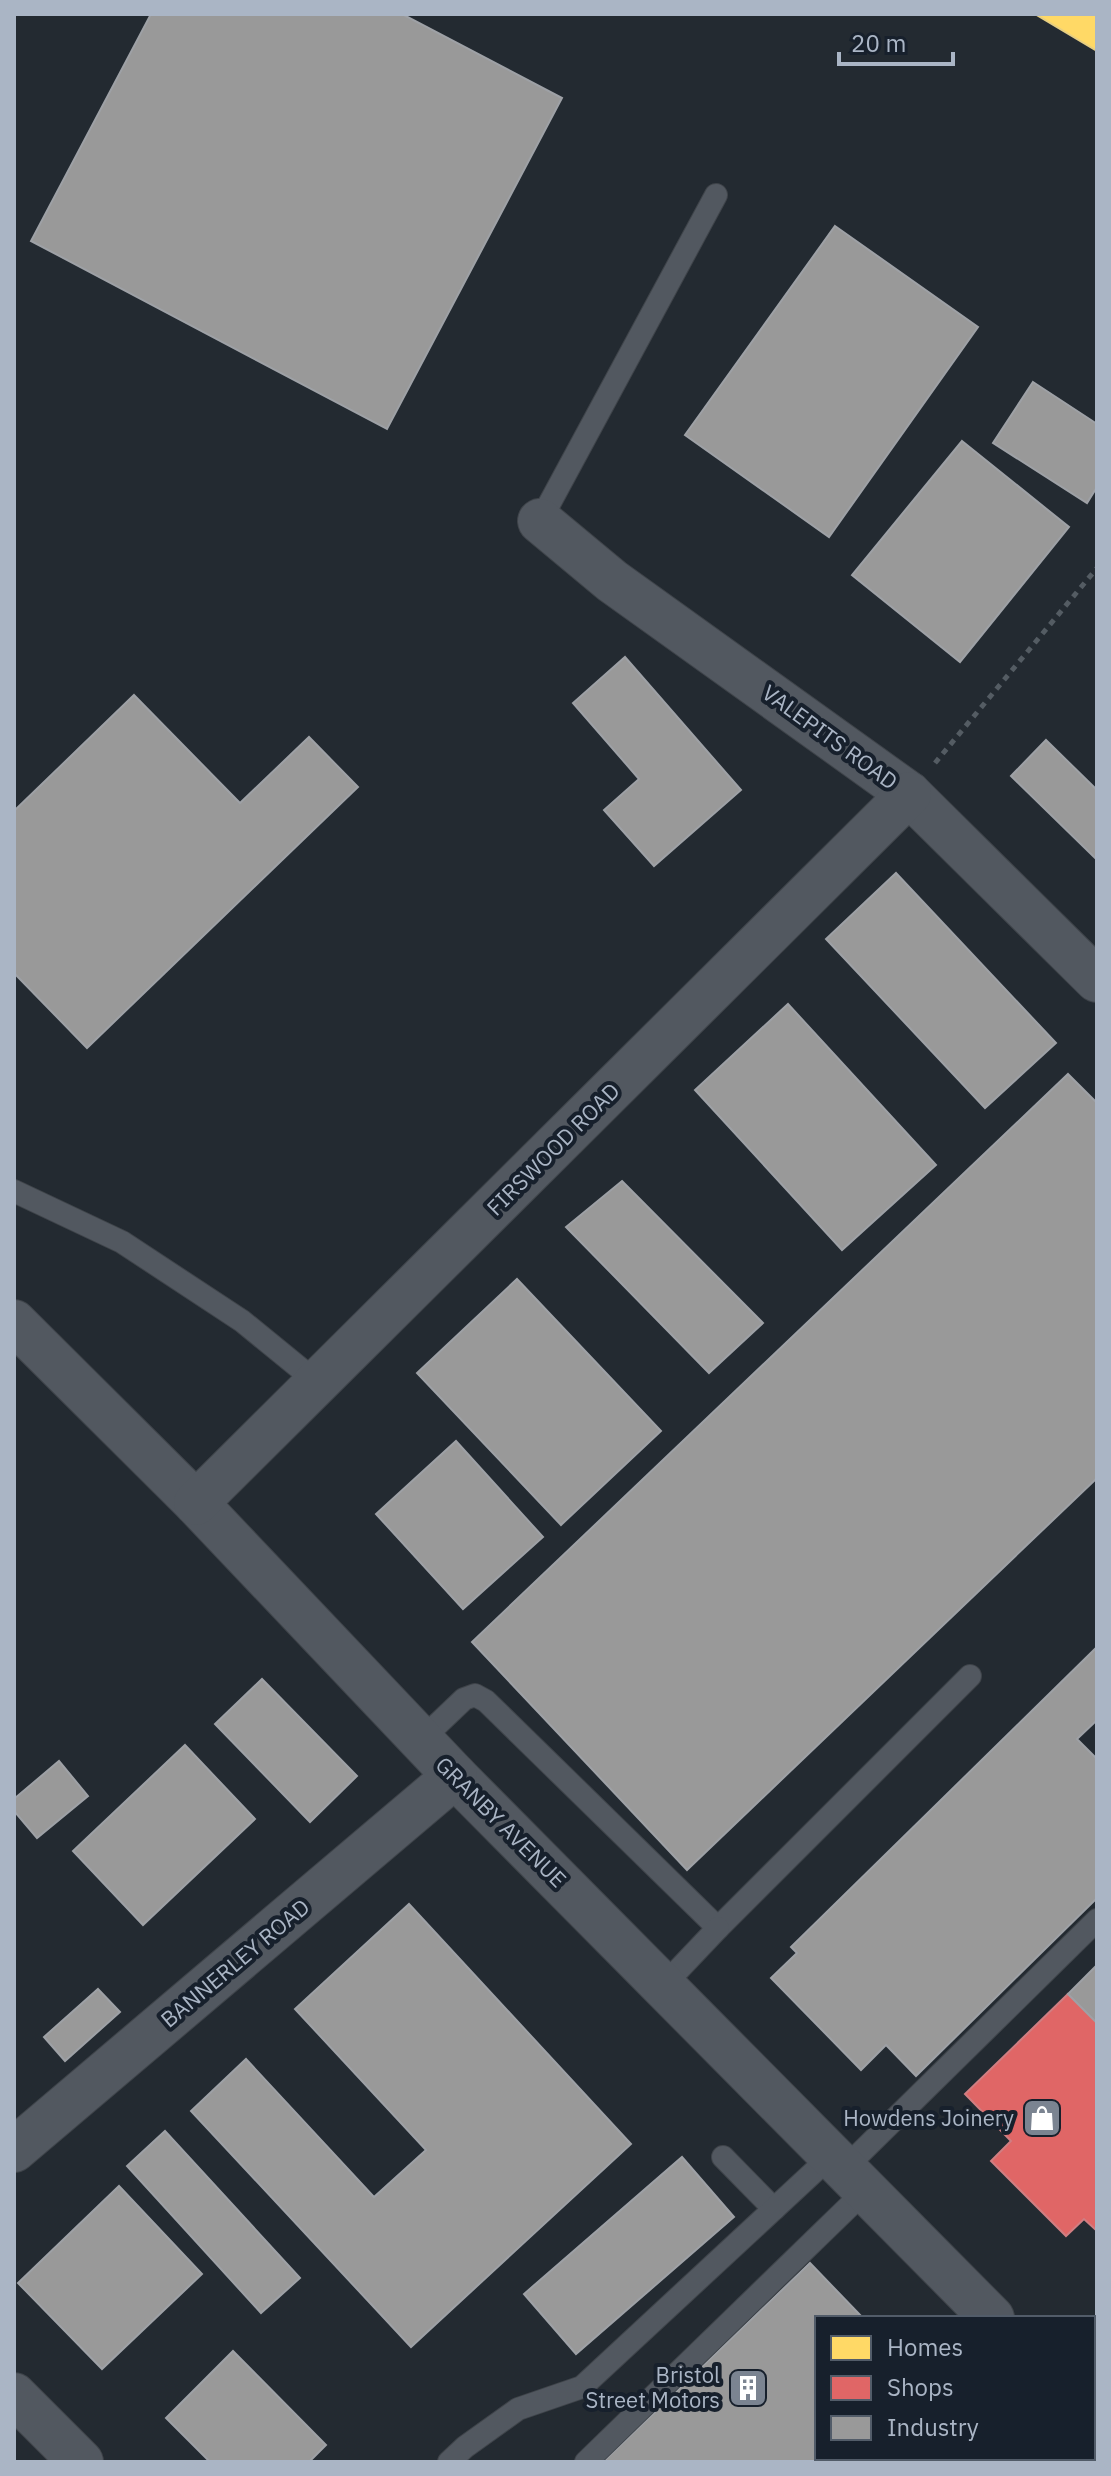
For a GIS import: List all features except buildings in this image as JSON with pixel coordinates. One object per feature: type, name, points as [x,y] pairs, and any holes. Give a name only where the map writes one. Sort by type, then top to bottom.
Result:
[{"type":"street","name":"VALEPITS ROAD","points":[[540,521],[612,581],[919,783],[1097,980]]},
{"type":"street","name":"FIRSWOOD ROAD","points":[[196,1503],[919,783]]},
{"type":"street","name":"GRANBY AVENUE","points":[[14,1322],[196,1503],[455,1776],[990,2316]]},
{"type":"street","name":"BANNERLEY ROAD","points":[[14,2150],[455,1776]]},
{"type":"street","points":[[14,2395],[81,2462]]},
{"type":"lane","points":[[540,521],[716,195]]},
{"type":"lane","points":[[14,1191],[122,1242],[242,1321],[318,1383]]},
{"type":"lane","points":[[663,1986],[970,1676]]},
{"type":"lane","points":[[421,1740],[464,1699],[475,1695],[486,1701],[718,1928]]},
{"type":"lane","points":[[586,2462],[847,2172],[1097,1920]]},
{"type":"lane","points":[[723,2157],[774,2209]]},
{"type":"lane","points":[[449,2462],[518,2409],[582,2387],[774,2209],[847,2172]]},
{"type":"path","points":[[919,783],[1097,568]]},
{"type":"place","name":"Howdens Joinery","points":[[1042,2118]]},
{"type":"place","name":"Bristol Street Motors","points":[[748,2388]]}]
